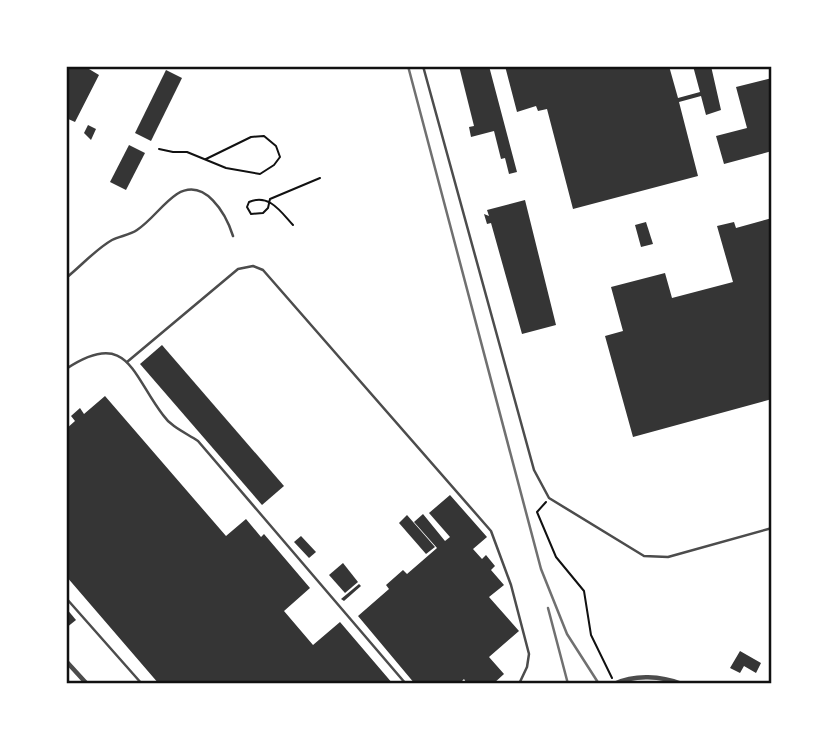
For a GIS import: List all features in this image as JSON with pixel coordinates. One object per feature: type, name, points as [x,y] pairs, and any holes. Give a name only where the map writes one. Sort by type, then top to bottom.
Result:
[{"type":"street","points":[[66,660],[86,684]]},
{"type":"street","points":[[614,683],[648,677],[682,684]]},
{"type":"lane","points":[[423,66],[534,470],[549,498],[644,556],[650,557],[668,557],[772,528]]},
{"type":"lane","points":[[66,278],[111,241],[136,232],[178,194],[189,190],[199,191],[211,198],[227,218],[233,236]]},
{"type":"lane","points":[[127,362],[238,269],[253,266],[263,270],[491,531],[511,585],[529,654],[527,667],[519,684]]},
{"type":"lane","points":[[66,369],[97,354],[111,353],[127,362],[165,418],[198,441],[406,684]]},
{"type":"lane","points":[[66,598],[142,684]]},
{"type":"path","points":[[159,149],[187,152],[226,168],[260,174],[274,165],[280,157],[276,146],[264,136],[251,137],[206,159]]},
{"type":"path","points":[[293,225],[269,202],[255,199],[249,202],[247,207],[251,214],[257,215],[268,208],[269,202],[280,194],[320,178]]},
{"type":"path","points":[[549,498],[537,512],[556,557],[584,591],[591,635],[614,683]]},
{"type":"building","points":[[66,66],[90,66],[89,69],[99,75],[75,122],[66,118]]},
{"type":"building","points":[[459,66],[489,66],[517,172],[509,174],[505,158],[501,159],[494,131],[471,137],[469,127],[474,126]]},
{"type":"building","points":[[505,66],[669,66],[678,98],[700,92],[693,66],[711,66],[721,110],[706,115],[701,96],[679,102],[698,176],[573,209],[547,109],[538,111],[536,106],[517,112]]},
{"type":"building","points":[[166,70],[182,78],[151,141],[135,133]]},
{"type":"building","points":[[772,78],[772,151],[724,164],[716,136],[747,128],[736,87]]},
{"type":"building","points":[[88,125],[96,129],[91,140],[84,133]]},
{"type":"building","points":[[129,145],[145,153],[126,190],[110,182]]},
{"type":"building","points":[[525,200],[556,325],[522,334],[491,223],[487,224],[484,214],[489,216],[487,210]]},
{"type":"building","points":[[772,218],[772,399],[633,437],[605,336],[623,331],[611,287],[665,273],[672,298],[733,282],[717,226],[734,222],[736,228]]},
{"type":"building","points":[[646,222],[653,244],[641,247],[635,225]]},
{"type":"building","points":[[162,345],[284,486],[262,505],[140,364]]},
{"type":"building","points":[[105,396],[226,536],[246,519],[261,537],[264,534],[310,588],[284,611],[313,645],[340,622],[393,684],[159,684],[66,576],[66,429],[75,421],[71,416],[80,408],[84,414]]},
{"type":"building","points":[[450,495],[487,537],[473,549],[482,559],[486,555],[495,566],[491,570],[504,585],[489,597],[519,631],[489,657],[504,674],[493,684],[467,684],[464,679],[459,684],[415,684],[358,616],[389,589],[386,585],[403,570],[407,574],[437,548],[414,522],[423,514],[445,541],[450,537],[429,513]]},
{"type":"building","points":[[407,515],[435,547],[426,554],[399,523]]},
{"type":"building","points":[[301,536],[316,552],[309,558],[294,542]]},
{"type":"building","points":[[343,563],[358,582],[345,593],[329,575]]},
{"type":"building","points":[[359,584],[361,586],[344,601],[341,599]]},
{"type":"building","points":[[66,608],[76,620],[66,628]]},
{"type":"building","points":[[740,651],[761,663],[756,673],[744,666],[740,673],[730,668]]},
{"type":"railway","points":[[408,66],[541,569],[567,634],[599,684]]},
{"type":"railway","points":[[548,608],[568,684]]}]
